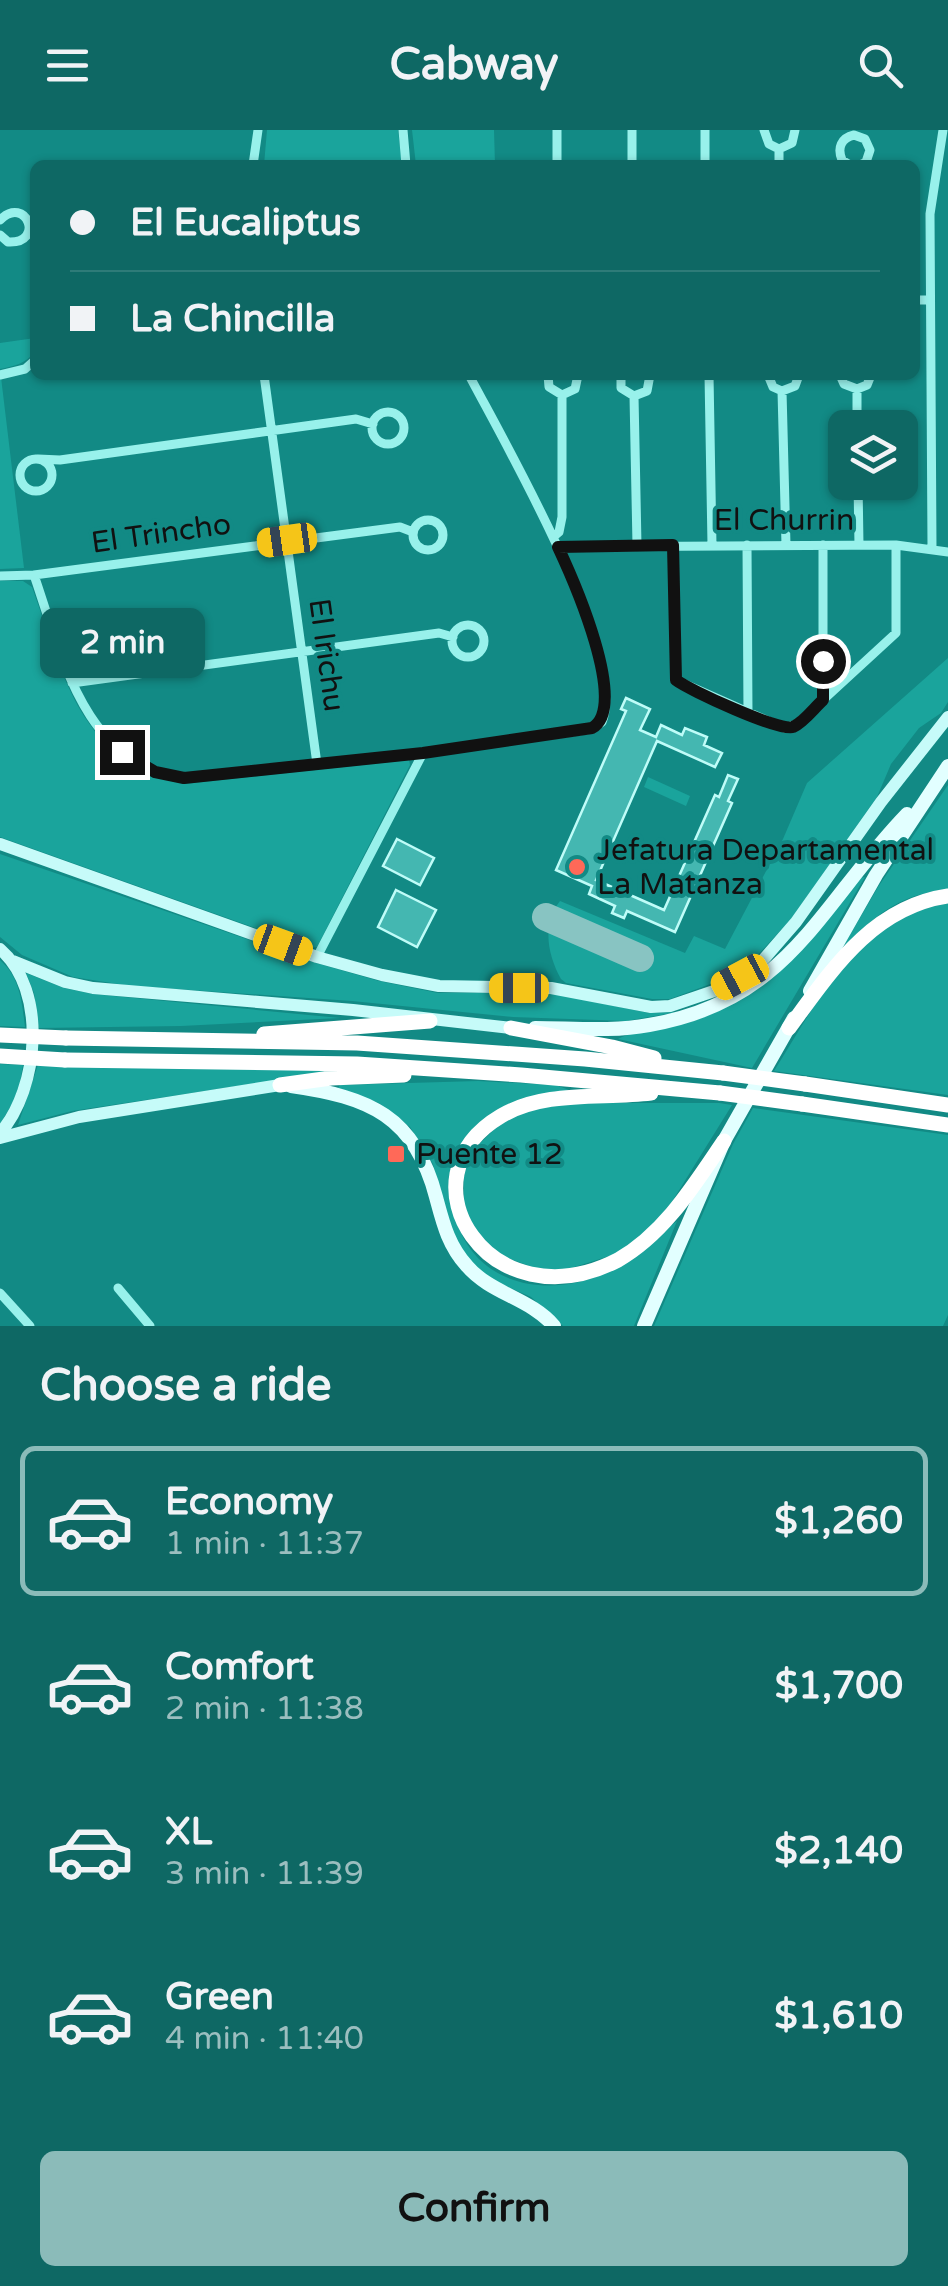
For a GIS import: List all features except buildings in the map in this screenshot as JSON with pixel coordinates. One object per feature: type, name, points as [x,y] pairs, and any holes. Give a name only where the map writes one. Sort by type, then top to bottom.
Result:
[{"type":"highway","points":[[789,1028],[828,976],[870,932],[914,904],[948,896]]},
{"type":"highway","points":[[222,1040],[288,1030],[430,1021]]},
{"type":"highway","points":[[512,1028],[612,1047],[697,1070]]},
{"type":"highway","points":[[0,1035],[357,1043],[697,1070],[948,1105]]},
{"type":"highway","points":[[0,1056],[357,1064],[452,1070],[720,1093],[948,1125]]},
{"type":"highway","points":[[280,1085],[452,1070]]},
{"type":"highway","points":[[679,1089],[557,1098],[522,1106],[488,1124],[468,1150],[458,1176],[458,1211],[472,1240],[497,1265],[530,1279],[551,1280],[595,1270],[618,1260],[672,1215],[724,1141]]},
{"type":"main road","points":[[512,1028],[649,1025],[693,1014],[741,994],[790,954],[948,766]]},
{"type":"main road","points":[[644,1326],[724,1141],[928,792]]},
{"type":"main road","points":[[280,1085],[352,1098],[392,1118],[416,1144],[425,1161],[452,1248],[486,1284],[536,1310],[554,1326]]},
{"type":"street","points":[[255,160],[258,130]]},
{"type":"street","points":[[403,130],[406,160]]},
{"type":"street","points":[[556,130],[557,160]]},
{"type":"street","points":[[632,130],[632,160]]},
{"type":"street","points":[[705,130],[706,160]]},
{"type":"street","points":[[764,130],[769,144],[778,148],[792,143],[795,130]]},
{"type":"street","points":[[932,548],[930,214],[942,130]]},
{"type":"street","points":[[842,160],[842,140],[854,135],[865,139],[870,150],[867,160]]},
{"type":"street","points":[[778,148],[779,160]]},
{"type":"street","points":[[0,220],[6,213],[16,212],[30,219]]},
{"type":"street","points":[[0,235],[8,242],[23,240],[30,225]]},
{"type":"street","points":[[920,300],[930,300]]},
{"type":"street","points":[[0,375],[30,364]]},
{"type":"street","name":"El Irichu","points":[[265,380],[317,764]]},
{"type":"street","points":[[34,576],[72,683],[88,715],[106,739],[155,772],[184,778],[423,753],[592,728],[602,722],[606,710],[595,642],[556,542],[473,380]]},
{"type":"street","points":[[548,380],[549,386],[562,395]]},
{"type":"street","points":[[562,395],[575,390],[577,380]]},
{"type":"street","points":[[621,380],[621,388],[634,396]]},
{"type":"street","points":[[634,396],[647,390],[649,380]]},
{"type":"street","points":[[709,380],[712,545]]},
{"type":"street","points":[[770,380],[773,387],[782,391],[796,386],[798,380]]},
{"type":"street","points":[[842,380],[857,389],[868,380]]},
{"type":"street","points":[[857,389],[858,410]]},
{"type":"street","points":[[782,391],[786,545]]},
{"type":"street","points":[[556,542],[562,517],[562,395]]},
{"type":"street","points":[[634,396],[637,545]]},
{"type":"street","points":[[60,460],[49,483],[41,490],[26,487],[20,478],[28,461],[38,459],[60,460],[356,419],[373,424]]},
{"type":"street","points":[[38,459],[47,464],[51,473]]},
{"type":"street","points":[[858,500],[859,545]]},
{"type":"street","name":"El Trincho","points":[[0,576],[34,576],[400,527],[413,532]]},
{"type":"street","name":"El Churrin","points":[[556,542],[896,545],[948,552]]},
{"type":"street","points":[[673,545],[676,680],[748,714],[792,728],[893,638],[898,628],[896,545]]},
{"type":"street","points":[[747,545],[748,714]]},
{"type":"street","points":[[823,545],[823,700]]},
{"type":"street","points":[[72,683],[439,633],[454,637]]},
{"type":"street","points":[[2,846],[317,957],[382,975],[439,986],[551,988],[651,1007],[689,1002],[740,977],[780,942],[880,802],[948,718]]},
{"type":"street","points":[[317,957],[423,753]]},
{"type":"street","points":[[0,949],[13,961],[93,988],[512,1028]]},
{"type":"street","points":[[0,1135],[19,1108],[30,1062],[28,999],[13,961]]},
{"type":"street","points":[[0,1135],[78,1118],[280,1085]]},
{"type":"street","points":[[118,1288],[150,1326]]},
{"type":"street","points":[[0,1292],[30,1326]]},
{"type":"green space","points":[[267,130],[398,130],[401,160],[264,160]]},
{"type":"green space","points":[[412,130],[494,130],[495,160],[415,160]]},
{"type":"green space","points":[[30,339],[30,357],[0,369],[0,343]]},
{"type":"green space","points":[[0,369],[24,568],[0,569]]},
{"type":"green space","points":[[0,581],[23,581],[32,587],[54,652],[81,710],[98,735],[120,756],[149,773],[184,784],[409,760],[410,765],[317,947],[0,837]]},
{"type":"green space","points":[[948,658],[948,702],[941,713],[919,728],[891,764],[877,797],[791,919],[757,956],[713,983],[670,999],[652,999],[561,979],[552,960],[549,939],[551,919],[560,901],[685,953],[694,936],[725,949],[783,839],[807,783]]},
{"type":"green space","points":[[648,777],[690,796],[686,806],[644,787]]},
{"type":"green space","points":[[948,785],[948,889],[914,896],[888,909],[840,952],[878,887]]},
{"type":"green space","points":[[0,854],[379,981],[438,993],[550,993],[649,1013],[678,1012],[626,1021],[513,1017],[131,986],[73,977],[22,955],[0,937]]},
{"type":"green space","points":[[865,877],[752,1068],[618,1039],[699,1019],[751,993],[790,961],[860,878]]},
{"type":"green space","points":[[948,903],[948,1095],[774,1071],[824,991],[854,953],[896,920]]},
{"type":"green space","points":[[0,960],[16,982],[25,1027],[0,1026]]},
{"type":"green space","points":[[26,973],[93,994],[340,1018],[39,1028],[34,993]]},
{"type":"green space","points":[[0,1064],[23,1065],[18,1094],[0,1124]]},
{"type":"green space","points":[[38,1065],[338,1071],[72,1111],[18,1125]]},
{"type":"green space","points":[[478,1081],[556,1085],[569,1090],[473,1134],[454,1209],[464,1239],[490,1268],[506,1277],[524,1283],[563,1285],[612,1270],[677,1221],[634,1326],[563,1326],[531,1297],[490,1279],[457,1244],[433,1164],[410,1127],[379,1103],[338,1088]]},
{"type":"green space","points":[[558,1103],[732,1105],[668,1208],[643,1234],[616,1254],[552,1274],[488,1251],[464,1209],[464,1176],[471,1152],[506,1118]]},
{"type":"green space","points":[[753,1108],[948,1135],[948,1315],[943,1326],[654,1326],[733,1144]]},
{"type":"taxiway","points":[[546,917],[640,958]]},
{"type":"place","name":"Jefatura Departamental La Matanza","points":[[577,867]]},
{"type":"place","name":"Puente 12","points":[[396,1154]]},
{"type":"route","points":[[122,752],[155,772],[184,778],[423,753],[597,726],[606,710],[595,642],[558,547],[673,545],[676,680],[748,714],[792,728],[823,700],[823,661]]}]
